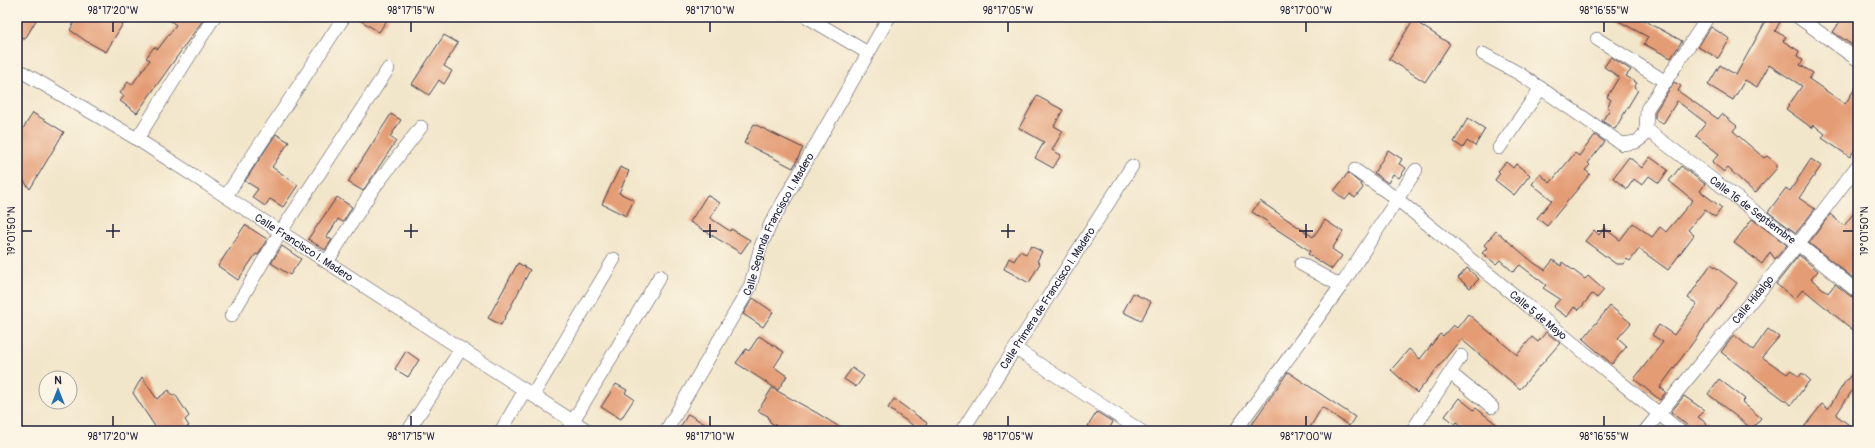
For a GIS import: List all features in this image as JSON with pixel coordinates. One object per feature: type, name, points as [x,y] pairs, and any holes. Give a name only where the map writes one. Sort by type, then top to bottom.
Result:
[{"type":"street","points":[[137,139],[214,17]]},
{"type":"street","points":[[226,196],[344,17]]},
{"type":"street","points":[[807,17],[868,53]]},
{"type":"street","name":"Calle Segunda Francisco I. Madero","points":[[666,431],[750,287],[761,246],[771,223],[889,17]]},
{"type":"street","points":[[1483,54],[1520,74],[1622,144],[1636,142],[1643,137],[1646,129],[1647,109],[1708,17]]},
{"type":"street","points":[[1798,17],[1858,60]]},
{"type":"street","points":[[1598,40],[1666,82]]},
{"type":"street","name":"Calle Francisco I. Madero","points":[[17,69],[137,139],[226,196],[280,233],[529,393],[570,426],[588,431]]},
{"type":"street","points":[[230,316],[280,233],[388,69]]},
{"type":"street","points":[[1499,148],[1541,88]]},
{"type":"street","points":[[327,262],[373,189],[421,127]]},
{"type":"street","name":"Calle 16 de Septiembre","points":[[1646,129],[1798,244],[1858,292]]},
{"type":"street","name":"Calle Hidalgo","points":[[1645,431],[1798,244],[1858,165]]},
{"type":"street","name":"Calle Primera de Francisco I. Madero","points":[[962,431],[1132,166]]},
{"type":"street","name":"Calle 5 de Mayo","points":[[1355,170],[1397,199],[1680,431]]},
{"type":"street","points":[[1235,431],[1341,286],[1416,170]]},
{"type":"street","points":[[501,431],[529,393],[614,259]]},
{"type":"street","points":[[1301,264],[1341,286]]},
{"type":"street","points":[[570,426],[660,276]]},
{"type":"street","points":[[408,431],[461,348]]},
{"type":"street","points":[[1016,349],[1140,431]]},
{"type":"street","points":[[1412,431],[1461,356]]},
{"type":"street","points":[[1450,373],[1492,407]]},
{"type":"building","points":[[17,17],[38,17],[25,39],[17,37]]},
{"type":"building","points":[[77,17],[127,17],[106,52],[70,30]]},
{"type":"building","points":[[165,17],[205,17],[137,113],[120,101],[124,96],[120,93],[128,82],[132,85],[150,60],[146,58],[154,47],[158,49],[176,25]]},
{"type":"building","points":[[355,17],[389,17],[379,32]]},
{"type":"building","points":[[1611,17],[1638,17],[1682,41],[1671,58],[1644,44],[1648,37]]},
{"type":"building","points":[[1768,17],[1780,22],[1775,31],[1786,37],[1783,41],[1799,51],[1797,56],[1803,60],[1800,65],[1813,73],[1809,79],[1845,104],[1858,84],[1858,145],[1850,157],[1822,138],[1825,134],[1814,125],[1812,128],[1786,109],[1802,86],[1769,65],[1757,87],[1745,80],[1733,100],[1708,85],[1720,65],[1736,75]]},
{"type":"building","points":[[1843,17],[1858,17],[1858,49],[1833,32]]},
{"type":"building","points":[[1413,20],[1450,44],[1425,82],[1389,59]]},
{"type":"building","points":[[1711,27],[1730,39],[1718,58],[1698,47]]},
{"type":"building","points":[[444,35],[458,43],[444,66],[452,71],[444,84],[439,80],[429,95],[412,84]]},
{"type":"building","points":[[1611,57],[1631,70],[1626,76],[1637,83],[1634,87],[1638,90],[1615,129],[1602,121],[1610,109],[1607,107],[1611,100],[1607,97],[1619,77],[1604,67]]},
{"type":"building","points":[[1674,82],[1681,86],[1678,91],[1718,119],[1722,114],[1737,126],[1733,131],[1764,158],[1767,156],[1777,164],[1777,168],[1755,193],[1728,168],[1724,172],[1712,162],[1719,154],[1696,136],[1706,123],[1677,101],[1663,124],[1655,119],[1655,112]]},
{"type":"building","points":[[1037,96],[1063,110],[1054,126],[1063,131],[1052,150],[1061,155],[1053,168],[1035,158],[1044,142],[1019,128]]},
{"type":"building","points":[[33,113],[64,132],[30,189],[17,172],[17,138]]},
{"type":"building","points":[[391,114],[401,120],[390,137],[396,141],[363,191],[348,182]]},
{"type":"building","points":[[1468,118],[1485,129],[1475,146],[1467,141],[1463,148],[1454,142]]},
{"type":"building","points":[[754,124],[803,148],[793,168],[744,143]]},
{"type":"building","points":[[276,134],[289,142],[272,167],[298,185],[283,207],[270,199],[265,206],[252,197],[258,189],[245,181]]},
{"type":"building","points":[[1595,135],[1605,142],[1588,163],[1590,165],[1585,170],[1590,174],[1547,226],[1537,218],[1552,200],[1532,184],[1540,174],[1550,183],[1575,153],[1579,156]]},
{"type":"building","points":[[1388,150],[1402,159],[1399,164],[1406,168],[1399,178],[1393,174],[1388,183],[1374,173]]},
{"type":"building","points":[[1629,157],[1642,168],[1650,157],[1668,170],[1659,183],[1649,176],[1642,185],[1634,179],[1627,189],[1613,178]]},
{"type":"building","points":[[1811,159],[1821,166],[1799,198],[1815,209],[1796,233],[1768,212],[1786,188],[1790,191]]},
{"type":"building","points":[[1506,162],[1513,168],[1516,164],[1530,175],[1514,195],[1495,180],[1500,173],[1498,171]]},
{"type":"building","points":[[1681,166],[1705,184],[1700,191],[1722,208],[1715,217],[1705,210],[1688,230],[1694,235],[1668,270],[1639,249],[1630,261],[1627,259],[1623,264],[1616,264],[1585,241],[1594,230],[1599,235],[1604,228],[1620,240],[1633,223],[1652,237],[1660,227],[1666,232],[1693,200],[1669,181]]},
{"type":"building","points":[[620,167],[629,171],[619,193],[634,200],[626,216],[602,204]]},
{"type":"building","points":[[1348,173],[1361,184],[1363,188],[1355,198],[1350,194],[1345,200],[1334,191]]},
{"type":"building","points":[[707,195],[720,203],[710,218],[730,231],[731,229],[750,240],[741,253],[690,222]]},
{"type":"building","points":[[337,197],[352,207],[343,222],[338,219],[327,237],[332,240],[325,250],[308,239]]},
{"type":"building","points":[[1260,201],[1313,237],[1325,220],[1343,232],[1332,249],[1342,256],[1332,269],[1308,254],[1310,251],[1252,212]]},
{"type":"building","points":[[1858,207],[1858,282],[1809,243],[1830,214],[1844,226]]},
{"type":"building","points":[[1752,219],[1787,245],[1775,259],[1770,252],[1762,264],[1734,243]]},
{"type":"building","points":[[245,225],[267,239],[258,255],[256,254],[238,280],[218,266]]},
{"type":"building","points":[[1496,231],[1534,263],[1545,270],[1553,260],[1561,266],[1562,262],[1585,279],[1588,276],[1604,290],[1597,298],[1592,294],[1579,310],[1574,307],[1567,317],[1553,307],[1560,299],[1543,288],[1546,285],[1520,265],[1513,272],[1500,260],[1496,264],[1482,253],[1487,248],[1484,245]]},
{"type":"building","points":[[282,246],[301,259],[290,275],[271,263]]},
{"type":"building","points":[[1031,246],[1042,252],[1037,261],[1040,263],[1029,283],[1004,269],[1009,258],[1014,261],[1020,251],[1026,254]]},
{"type":"building","points":[[1799,255],[1818,271],[1811,279],[1828,293],[1835,284],[1853,298],[1858,300],[1858,324],[1853,330],[1803,289],[1795,299],[1776,284]]},
{"type":"building","points":[[518,263],[530,270],[501,325],[488,318]]},
{"type":"building","points":[[1711,264],[1737,283],[1660,387],[1666,392],[1660,400],[1634,379],[1663,342],[1652,335],[1659,325],[1674,335],[1697,304],[1688,298]]},
{"type":"building","points":[[1467,268],[1479,279],[1470,288],[1458,278]]},
{"type":"building","points":[[1133,293],[1151,302],[1141,321],[1123,312]]},
{"type":"building","points":[[753,298],[773,312],[763,327],[743,314]]},
{"type":"building","points":[[1610,306],[1631,323],[1618,338],[1627,346],[1612,364],[1583,339]]},
{"type":"building","points":[[1468,314],[1517,355],[1532,337],[1538,342],[1546,332],[1560,343],[1520,389],[1461,339],[1417,393],[1391,370],[1409,349],[1420,359],[1440,334],[1443,336],[1453,325],[1457,328]]},
{"type":"building","points":[[1768,329],[1779,337],[1762,357],[1787,374],[1791,370],[1799,377],[1802,373],[1810,380],[1791,405],[1721,352],[1734,335],[1753,350]]},
{"type":"building","points":[[759,336],[784,352],[774,367],[787,376],[778,390],[736,363],[746,349],[749,351]]},
{"type":"building","points":[[406,351],[419,360],[408,377],[395,369]]},
{"type":"building","points":[[1858,367],[1858,382],[1836,415],[1857,431],[1801,431],[1822,404],[1828,409],[1845,382]]},
{"type":"building","points":[[852,368],[864,376],[856,387],[844,379]]},
{"type":"building","points":[[1288,372],[1355,417],[1349,426],[1322,407],[1308,431],[1247,431]]},
{"type":"building","points":[[142,377],[157,399],[169,390],[172,396],[175,394],[189,416],[185,420],[189,426],[181,431],[158,431],[133,393]]},
{"type":"building","points":[[1719,379],[1745,399],[1742,402],[1761,418],[1752,429],[1708,394]]},
{"type":"building","points":[[616,384],[627,390],[625,393],[634,399],[621,419],[601,407]]},
{"type":"building","points":[[772,388],[846,431],[776,431],[778,427],[770,422],[768,416],[758,411]]},
{"type":"building","points":[[1684,396],[1704,410],[1698,417],[1716,431],[1694,431],[1671,412]]},
{"type":"building","points":[[1459,398],[1474,410],[1476,408],[1505,431],[1468,431],[1457,422],[1455,424],[1445,416]]},
{"type":"building","points":[[894,399],[927,423],[921,431],[888,408]]},
{"type":"building","points":[[1097,412],[1113,422],[1108,431],[1096,431],[1088,426]]},
{"type":"building","points":[[688,414],[698,420],[717,431],[678,431]]}]
